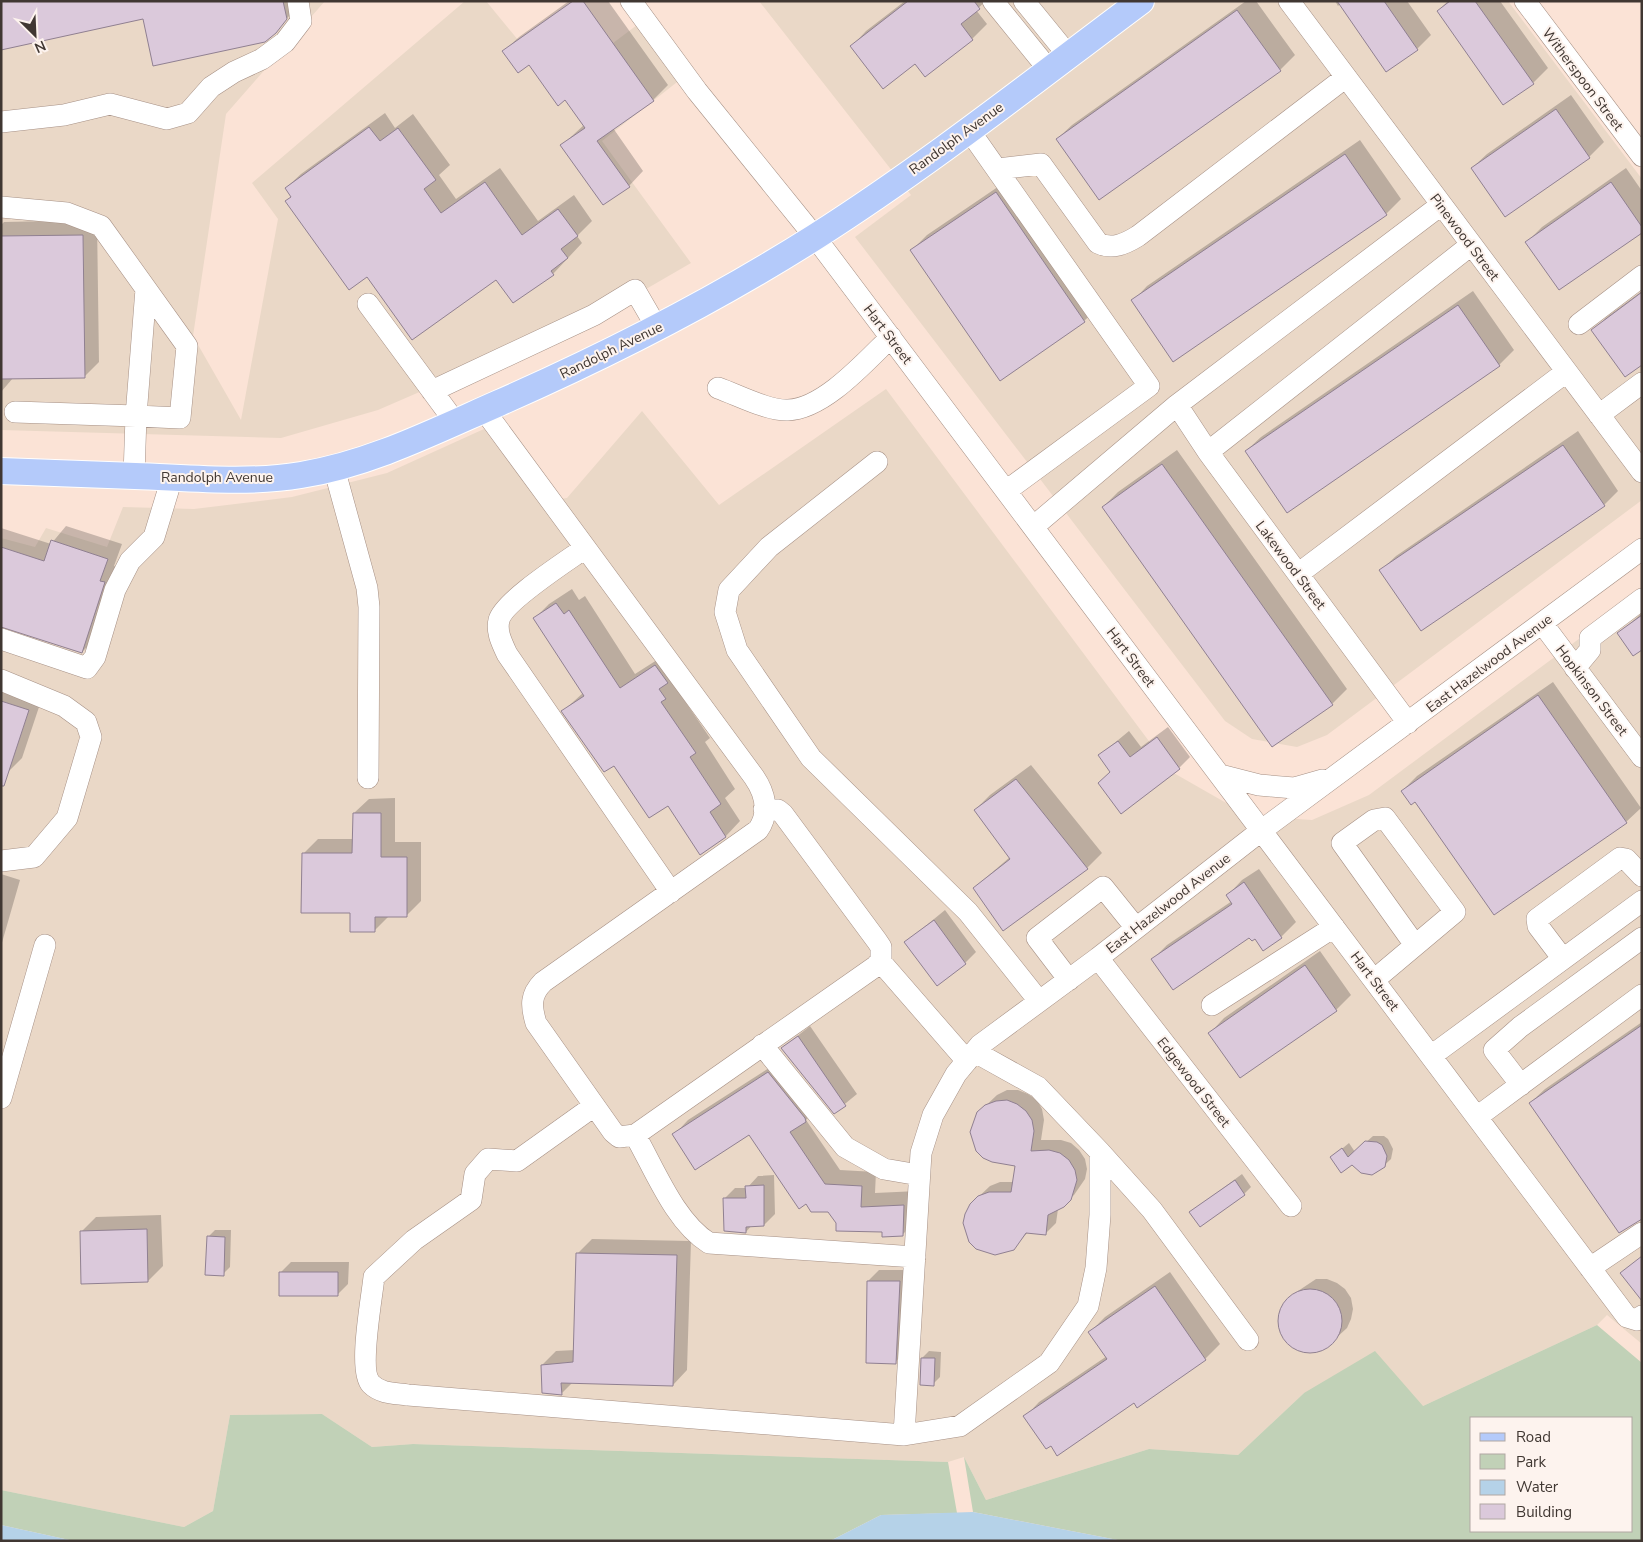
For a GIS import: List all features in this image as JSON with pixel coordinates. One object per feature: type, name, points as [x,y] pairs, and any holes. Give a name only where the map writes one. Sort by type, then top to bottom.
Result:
[{"type":"main road","name":"Randolph Avenue","points":[[1,471],[172,478],[266,478],[300,475],[334,468],[378,454],[484,410],[589,362],[657,328],[815,236],[969,130],[1141,1]]},
{"type":"street","points":[[1,122],[64,115],[110,104],[167,119],[188,113],[211,87],[234,72],[262,59],[285,42],[301,21],[298,1]]},
{"type":"street","name":"Hart Street","points":[[631,1],[697,91],[815,236],[1590,1268],[1634,1317]]},
{"type":"street","points":[[993,1],[1059,63]]},
{"type":"street","points":[[1024,1],[1059,63]]},
{"type":"street","name":"Pinewood Street","points":[[1289,1],[1642,472]]},
{"type":"street","name":"Witherspoon Street","points":[[1525,1],[1642,156]]},
{"type":"street","points":[[998,169],[1041,164],[1098,243],[1106,247],[1120,246],[1138,236],[1346,77]]},
{"type":"street","points":[[969,130],[1150,386],[1006,491]]},
{"type":"street","points":[[1033,526],[1177,405],[1441,205]]},
{"type":"street","points":[[1,207],[67,213],[101,226],[187,346],[180,418],[16,412]]},
{"type":"street","points":[[1208,452],[1472,245]]},
{"type":"street","points":[[1580,324],[1642,276]]},
{"type":"street","points":[[134,476],[136,416],[146,288]]},
{"type":"street","points":[[432,391],[594,316],[635,290],[657,328]]},
{"type":"street","points":[[368,304],[455,422]]},
{"type":"street","points":[[718,388],[760,404],[778,408],[788,410],[803,406],[825,396],[890,337]]},
{"type":"street","points":[[1298,574],[1566,372]]},
{"type":"street","points":[[1599,415],[1642,383]]},
{"type":"street","name":"Lakewood Street","points":[[1177,405],[1208,452],[1408,723]]},
{"type":"street","points":[[484,410],[754,777],[763,794],[762,824],[758,830],[543,982],[532,999],[536,1023],[594,1106],[613,1132],[619,1137],[635,1135],[880,961]]},
{"type":"street","points":[[878,462],[769,547],[729,590],[725,612],[737,650],[811,758],[968,912],[1039,1001]]},
{"type":"street","points":[[334,468],[367,588],[369,607],[368,778]]},
{"type":"street","points":[[1,639],[87,668],[95,657],[115,590],[130,561],[154,537],[172,478]]},
{"type":"street","points":[[585,548],[508,605],[499,620],[499,634],[507,654],[671,892]]},
{"type":"street","name":"East Hazelwood Avenue","points":[[904,1435],[920,1153],[933,1115],[956,1074],[980,1045],[1098,958],[1262,830],[1642,549]]},
{"type":"street","points":[[1575,668],[1590,650],[1590,638],[1642,599]]},
{"type":"street","name":"Hopkinson Street","points":[[1542,623],[1642,757]]},
{"type":"street","points":[[1,680],[64,706],[86,722],[91,737],[67,818],[34,857],[1,861]]},
{"type":"street","name":"East Hazelwood Avenue","points":[[1220,775],[1259,785],[1294,788],[1336,776]]},
{"type":"street","points":[[764,809],[778,810],[783,814],[881,947],[880,961],[971,1056],[1038,1087],[1100,1152],[1152,1210],[1248,1340]]},
{"type":"street","points":[[1374,980],[1456,912],[1384,818],[1374,820],[1342,843],[1415,945]]},
{"type":"street","points":[[1563,959],[1538,926],[1537,919],[1620,858],[1626,859],[1642,876]]},
{"type":"street","points":[[1068,980],[1037,938],[1103,887],[1136,928]]},
{"type":"street","points":[[1431,1056],[1642,901]]},
{"type":"street","points":[[1212,1005],[1334,927]]},
{"type":"street","points":[[1521,1085],[1494,1050],[1520,1027],[1642,938]]},
{"type":"street","points":[[1,1098],[45,945]]},
{"type":"street","name":"Edgewood Street","points":[[1098,958],[1291,1206]]},
{"type":"street","points":[[1477,1117],[1642,995]]},
{"type":"street","points":[[762,1045],[845,1147],[884,1169],[919,1175]]},
{"type":"street","points":[[594,1106],[517,1161],[488,1159],[475,1174],[471,1200],[414,1240],[374,1276],[364,1360],[369,1383],[380,1391],[408,1395],[904,1435],[960,1426],[1049,1364],[1088,1306],[1096,1268],[1100,1224],[1100,1152]]},
{"type":"street","points":[[635,1135],[682,1220],[694,1234],[709,1243],[915,1257]]},
{"type":"street","points":[[1590,1268],[1642,1233]]},
{"type":"shaded area","points":[[1,1],[325,1],[226,114],[193,336],[241,420],[278,219],[252,183],[465,1],[486,1],[556,86],[637,25],[681,79],[602,141],[691,263],[615,307],[378,410],[281,438],[1,430]]},
{"type":"shaded area","points":[[759,1],[1508,1],[1642,179],[1642,500],[1327,735],[1297,747],[1252,739],[1225,721],[855,237],[911,195]]},
{"type":"shaded area","points":[[886,389],[1172,772],[1249,816],[1312,820],[1369,795],[1642,592],[1642,1344],[1607,1315],[1597,1325],[1423,1406],[1304,1393],[1238,1455],[1149,1449],[986,1500],[964,1457],[948,1462],[413,1444],[372,1447],[322,1414],[230,1415],[213,1511],[184,1527],[1,1490],[1,538],[35,547],[46,528],[107,547],[123,507],[194,509],[292,497],[387,473],[484,429],[539,502],[567,498],[642,411],[719,505]]},
{"type":"green space","points":[[1597,1325],[1642,1363],[1642,1541],[1123,1541],[973,1512],[964,1457],[986,1500],[1149,1449],[1238,1455],[1304,1393],[1375,1351],[1423,1406]]},
{"type":"green space","points":[[322,1414],[372,1447],[413,1444],[948,1462],[957,1513],[881,1515],[830,1541],[74,1541],[1,1525],[1,1490],[184,1527],[213,1511],[230,1415]]},
{"type":"water","points":[[973,1512],[1123,1541],[830,1541],[881,1515]]},
{"type":"water","points":[[1,1525],[74,1541],[1,1541]]},
{"type":"building","points":[[1,1],[283,1],[287,19],[276,33],[265,42],[153,66],[143,19],[1,50]]},
{"type":"building","points":[[573,1],[583,1],[654,101],[597,141],[630,187],[603,205],[560,145],[585,128],[565,100],[558,106],[529,65],[518,73],[502,51]]},
{"type":"building","points":[[908,1],[974,1],[980,9],[961,24],[973,40],[925,77],[915,64],[883,89],[850,46]]},
{"type":"building","points":[[1337,1],[1384,1],[1418,50],[1386,72]]},
{"type":"building","points":[[1450,1],[1475,1],[1534,84],[1503,105],[1437,11]]},
{"type":"building","points":[[1237,10],[1281,71],[1099,200],[1056,139]]},
{"type":"building","points":[[1556,109],[1590,158],[1505,217],[1471,168]]},
{"type":"building","points":[[369,127],[380,141],[398,128],[436,180],[424,189],[441,213],[485,182],[522,235],[558,209],[578,236],[561,249],[568,258],[551,271],[554,275],[513,303],[496,280],[412,340],[367,277],[349,290],[285,201],[291,197],[285,188]]},
{"type":"building","points":[[1345,154],[1387,215],[1173,362],[1131,300]]},
{"type":"building","points":[[1611,182],[1642,227],[1642,233],[1559,290],[1525,242]]},
{"type":"building","points":[[996,192],[1085,322],[1000,381],[910,250]]},
{"type":"building","points":[[83,235],[85,378],[1,379],[1,236]]},
{"type":"building","points":[[1642,292],[1642,365],[1625,377],[1591,330]]},
{"type":"building","points":[[1458,305],[1500,366],[1287,513],[1245,451]]},
{"type":"building","points":[[1563,445],[1605,506],[1421,631],[1379,570]]},
{"type":"building","points":[[1162,464],[1333,705],[1272,747],[1102,507]]},
{"type":"building","points":[[51,540],[108,559],[100,581],[105,582],[82,653],[1,627],[1,547],[44,561]]},
{"type":"building","points":[[556,603],[564,614],[569,610],[620,688],[655,665],[668,683],[659,689],[666,699],[661,702],[696,753],[690,757],[721,804],[710,812],[726,837],[700,855],[668,806],[649,818],[614,766],[604,772],[561,711],[584,696],[533,618]]},
{"type":"building","points":[[1642,615],[1642,650],[1633,656],[1617,633]]},
{"type":"building","points":[[1538,695],[1627,823],[1494,915],[1415,802],[1411,805],[1401,791]]},
{"type":"building","points":[[1,701],[29,710],[4,786],[1,786]]},
{"type":"building","points":[[1157,737],[1180,769],[1121,814],[1098,783],[1110,772],[1098,755],[1118,741],[1130,757]]},
{"type":"building","points":[[1016,779],[1088,869],[1003,931],[973,888],[1010,859],[974,810]]},
{"type":"building","points":[[353,813],[381,813],[381,857],[407,857],[407,917],[375,917],[375,932],[350,932],[350,913],[301,913],[302,853],[352,853]]},
{"type":"building","points":[[1244,882],[1282,938],[1263,951],[1255,939],[1252,941],[1249,938],[1173,990],[1151,959],[1232,904],[1226,895]]},
{"type":"building","points":[[934,920],[966,964],[937,986],[904,942]]},
{"type":"building","points":[[1305,965],[1337,1011],[1240,1078],[1208,1033]]},
{"type":"building","points":[[1642,1025],[1642,1219],[1619,1233],[1529,1103]]},
{"type":"building","points":[[798,1036],[846,1106],[834,1114],[781,1048]]},
{"type":"building","points":[[768,1072],[805,1118],[806,1122],[790,1132],[825,1184],[862,1186],[861,1207],[904,1205],[903,1236],[882,1237],[882,1232],[836,1231],[836,1223],[828,1212],[811,1212],[806,1204],[799,1209],[749,1135],[695,1170],[672,1134]]},
{"type":"building","points":[[1007,1100],[1017,1104],[1026,1111],[1032,1120],[1034,1131],[1031,1151],[1049,1150],[1060,1153],[1069,1160],[1075,1170],[1077,1180],[1071,1200],[1064,1207],[1048,1215],[1046,1235],[1026,1233],[1014,1250],[995,1255],[976,1249],[969,1242],[963,1223],[965,1214],[970,1204],[978,1196],[989,1192],[1011,1192],[1015,1166],[992,1162],[983,1158],[976,1151],[970,1132],[977,1112],[985,1105]]},
{"type":"building","points":[[1365,1141],[1377,1142],[1382,1145],[1387,1156],[1385,1167],[1372,1175],[1361,1173],[1352,1165],[1341,1173],[1330,1157],[1342,1148],[1348,1157]]},
{"type":"building","points":[[1235,1180],[1245,1195],[1200,1227],[1189,1212]]},
{"type":"building","points":[[764,1185],[764,1226],[746,1227],[746,1233],[724,1231],[723,1198],[746,1198],[745,1186]]},
{"type":"building","points":[[147,1229],[148,1282],[81,1284],[80,1231]]},
{"type":"building","points":[[207,1236],[225,1237],[224,1276],[205,1275]]},
{"type":"building","points":[[576,1253],[677,1255],[673,1386],[561,1383],[562,1395],[542,1393],[541,1365],[573,1362]]},
{"type":"building","points":[[1642,1256],[1642,1301],[1620,1273]]},
{"type":"building","points":[[279,1272],[338,1272],[338,1296],[279,1296]]},
{"type":"building","points":[[867,1281],[900,1281],[896,1364],[866,1363]]},
{"type":"building","points":[[1155,1286],[1206,1360],[1137,1408],[1134,1403],[1057,1456],[1051,1446],[1046,1449],[1023,1416],[1107,1359],[1088,1332]]},
{"type":"building","points":[[1310,1289],[1328,1295],[1336,1303],[1342,1321],[1336,1339],[1328,1347],[1310,1353],[1292,1347],[1284,1339],[1278,1321],[1284,1303],[1292,1295]]},
{"type":"building","points":[[921,1358],[935,1358],[934,1386],[920,1385]]}]
